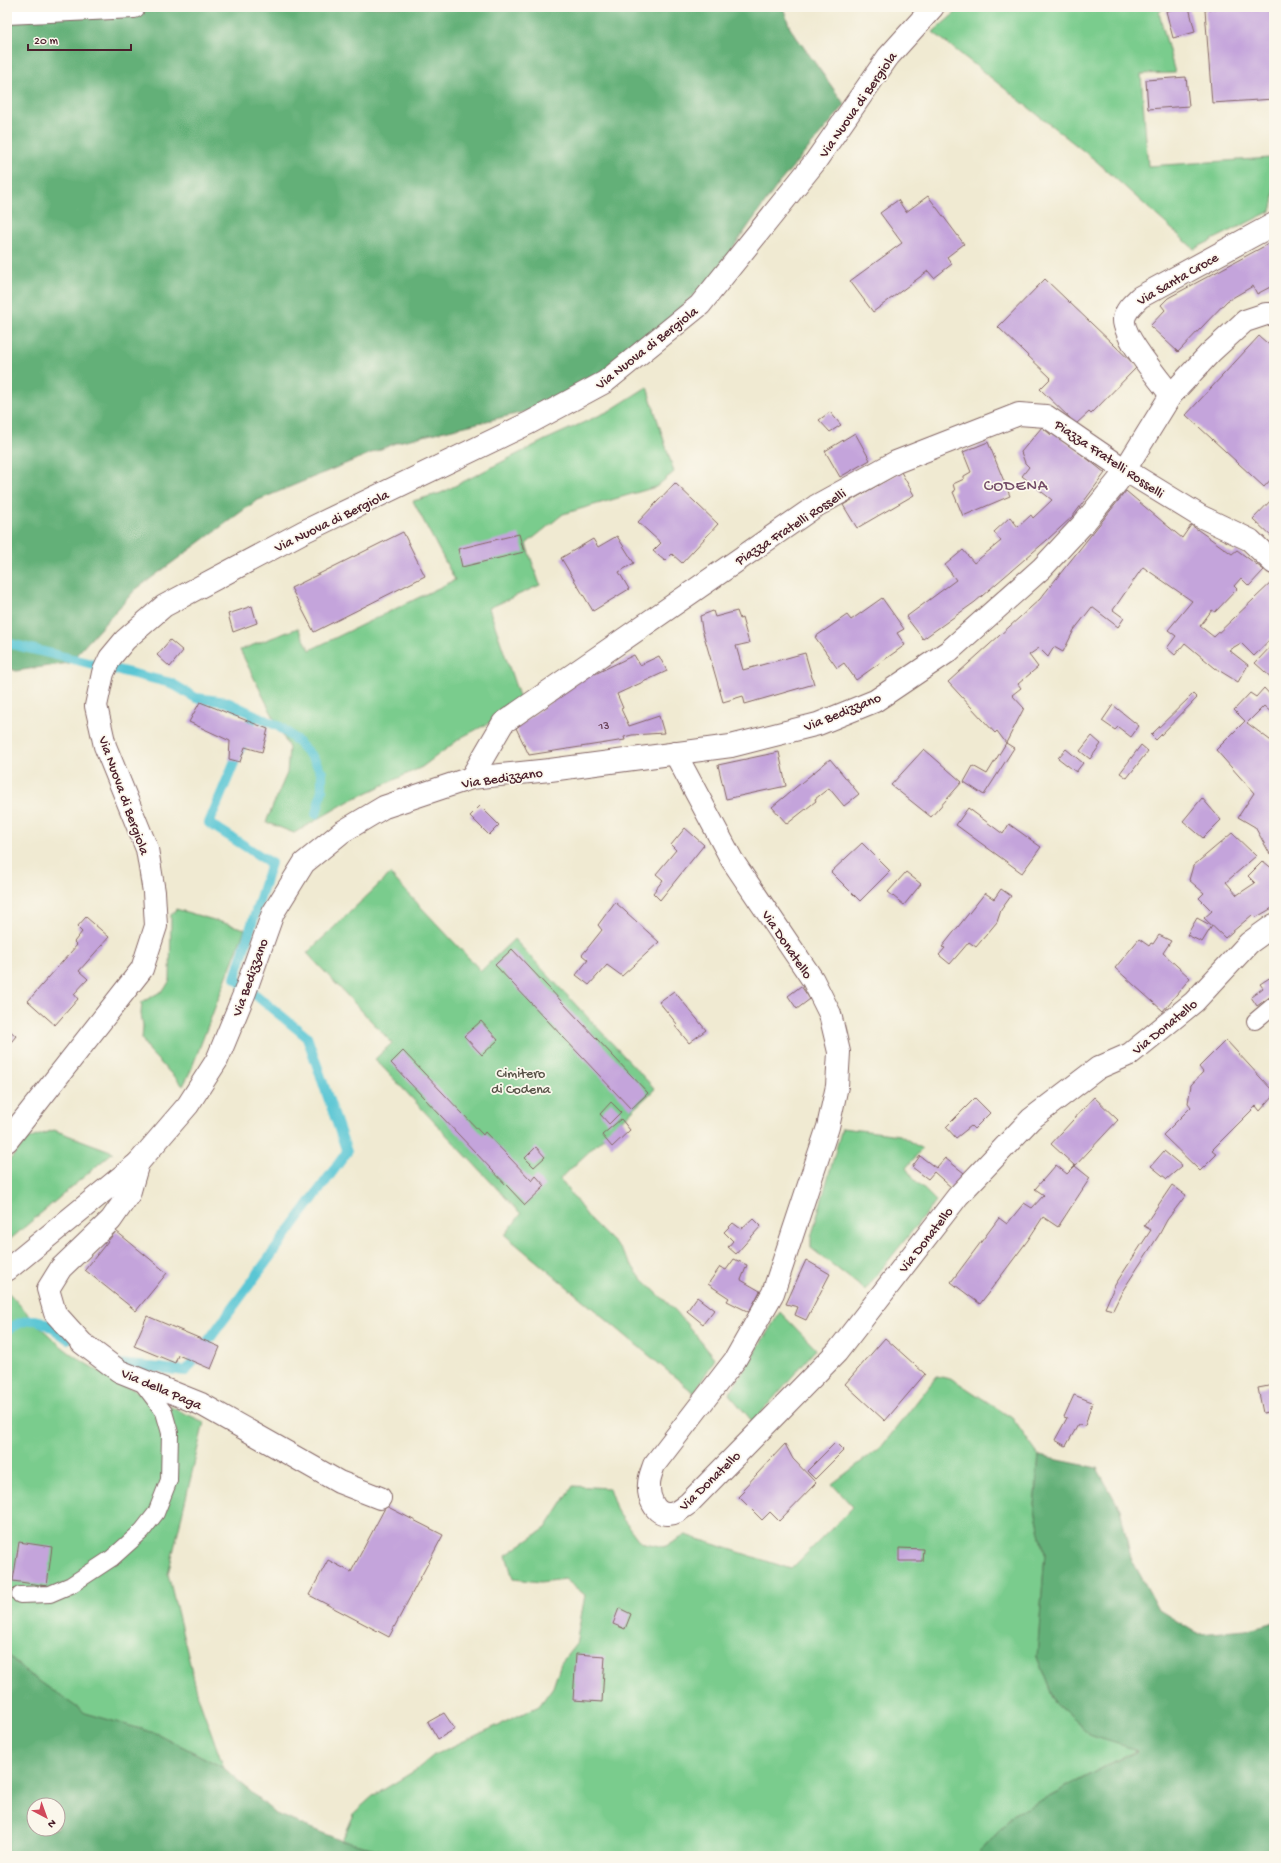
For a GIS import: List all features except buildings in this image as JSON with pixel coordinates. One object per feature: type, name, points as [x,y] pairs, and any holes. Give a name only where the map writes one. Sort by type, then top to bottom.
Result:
[{"type":"street","points":[[7,13],[134,7]]},
{"type":"street","name":"Via Nuova di Bergiola","points":[[7,1140],[142,969],[156,926],[154,892],[147,849],[104,746],[96,706],[103,673],[110,658],[125,640],[164,606],[303,532],[529,423],[605,382],[700,305],[815,162],[888,57],[933,7]]},
{"type":"street","name":"Via Santa Croce","points":[[1171,395],[1128,334],[1124,321],[1127,310],[1140,297],[1274,224]]},
{"type":"street","name":"Via Bedizzano","points":[[7,1270],[138,1163],[188,1104],[217,1060],[245,992],[273,913],[304,864],[342,832],[384,807],[471,778],[731,746],[818,724],[875,701],[950,652],[1042,568],[1084,523],[1121,475],[1171,395],[1210,353],[1245,321],[1266,314],[1274,314]]},
{"type":"street","name":"Piazza Fratelli Rosselli","points":[[471,778],[503,723],[816,506],[896,462],[1019,414],[1046,416],[1121,475],[1246,538],[1274,563]]},
{"type":"street","name":"Via Donatello","points":[[675,753],[732,860],[813,980],[830,1014],[839,1052],[836,1086],[828,1127],[773,1293],[735,1360],[654,1465],[649,1483],[651,1501],[658,1511],[668,1515],[676,1512],[688,1504],[837,1352],[958,1196],[1031,1119],[1098,1068],[1130,1054],[1194,1002],[1249,943],[1274,925]]},
{"type":"street","name":"Via della Paga","points":[[138,1163],[130,1194],[111,1220],[61,1268],[48,1289],[55,1313],[82,1343],[119,1371],[201,1404],[339,1482],[380,1498]]},
{"type":"lane","points":[[1254,1021],[1274,1005]]},
{"type":"lane","points":[[20,1595],[50,1594],[71,1585],[112,1558],[142,1531],[156,1513],[169,1480],[170,1433],[164,1412],[139,1379]]},
{"type":"green space","points":[[7,7],[783,7],[790,28],[845,105],[779,183],[715,273],[643,349],[554,405],[398,442],[256,501],[135,590],[69,663],[16,671],[7,667]]},
{"type":"green space","points":[[962,7],[1164,7],[1159,13],[1175,73],[1141,74],[1148,166],[1270,158],[1274,191],[1271,211],[1194,249],[1095,160],[933,32]]},
{"type":"green space","points":[[647,387],[674,472],[656,487],[563,514],[526,544],[540,585],[489,608],[521,702],[491,722],[462,737],[422,767],[349,801],[294,833],[266,822],[287,773],[289,748],[240,650],[298,628],[310,650],[455,580],[413,501],[441,493],[545,440],[609,411]]},
{"type":"green space","name":"Cimitero di Codena","points":[[390,874],[481,971],[514,939],[655,1089],[560,1179],[589,1218],[621,1250],[640,1277],[676,1311],[715,1359],[694,1393],[505,1235],[521,1214],[375,1059],[392,1043],[307,953]]},
{"type":"green space","points":[[176,909],[245,929],[191,1070],[183,1086],[149,1051],[142,1039],[143,1026],[141,1014],[142,1002],[164,990],[170,980],[171,915]]},
{"type":"green space","points":[[842,1128],[900,1135],[922,1149],[906,1168],[913,1178],[936,1201],[865,1290],[811,1248],[811,1238]]},
{"type":"green space","points":[[54,1130],[113,1152],[7,1242],[7,1163],[28,1139]]},
{"type":"green space","points":[[9,1293],[53,1339],[70,1353],[102,1373],[204,1422],[168,1574],[198,1696],[224,1768],[158,1734],[85,1713],[23,1670],[7,1653],[7,1295]]},
{"type":"green space","points":[[780,1312],[816,1349],[753,1422],[729,1394]]},
{"type":"green space","points":[[937,1376],[954,1380],[1012,1418],[1039,1456],[1034,1505],[1045,1554],[1037,1657],[1055,1703],[1092,1736],[1138,1749],[1013,1815],[977,1856],[404,1856],[342,1841],[355,1812],[373,1796],[416,1770],[434,1755],[539,1706],[553,1687],[561,1663],[576,1644],[585,1595],[565,1579],[540,1582],[513,1579],[506,1555],[546,1528],[573,1486],[609,1488],[617,1511],[640,1542],[664,1547],[686,1535],[791,1569],[853,1507],[832,1484],[882,1446]]},
{"type":"green space","points":[[1039,1456],[1097,1468],[1120,1509],[1131,1558],[1159,1610],[1198,1634],[1246,1630],[1274,1622],[1274,1856],[977,1856],[1013,1815],[1137,1750],[1092,1736],[1055,1703],[1037,1657],[1045,1554],[1034,1505]]},
{"type":"green space","points":[[7,1653],[23,1670],[85,1713],[158,1734],[224,1768],[276,1814],[342,1841],[404,1856],[7,1856]]},
{"type":"waterway","points":[[7,643],[171,683],[196,698],[227,702],[280,727],[295,739],[313,758],[322,773],[322,790],[316,814]]},
{"type":"waterway","points":[[121,1364],[186,1371],[347,1152],[307,1037],[235,978],[271,863],[209,823],[254,715]]},
{"type":"waterway","points":[[7,1330],[17,1324],[33,1320],[46,1324],[68,1339]]},
{"type":"district","name":"CODENA","points":[[1016,484]]}]
